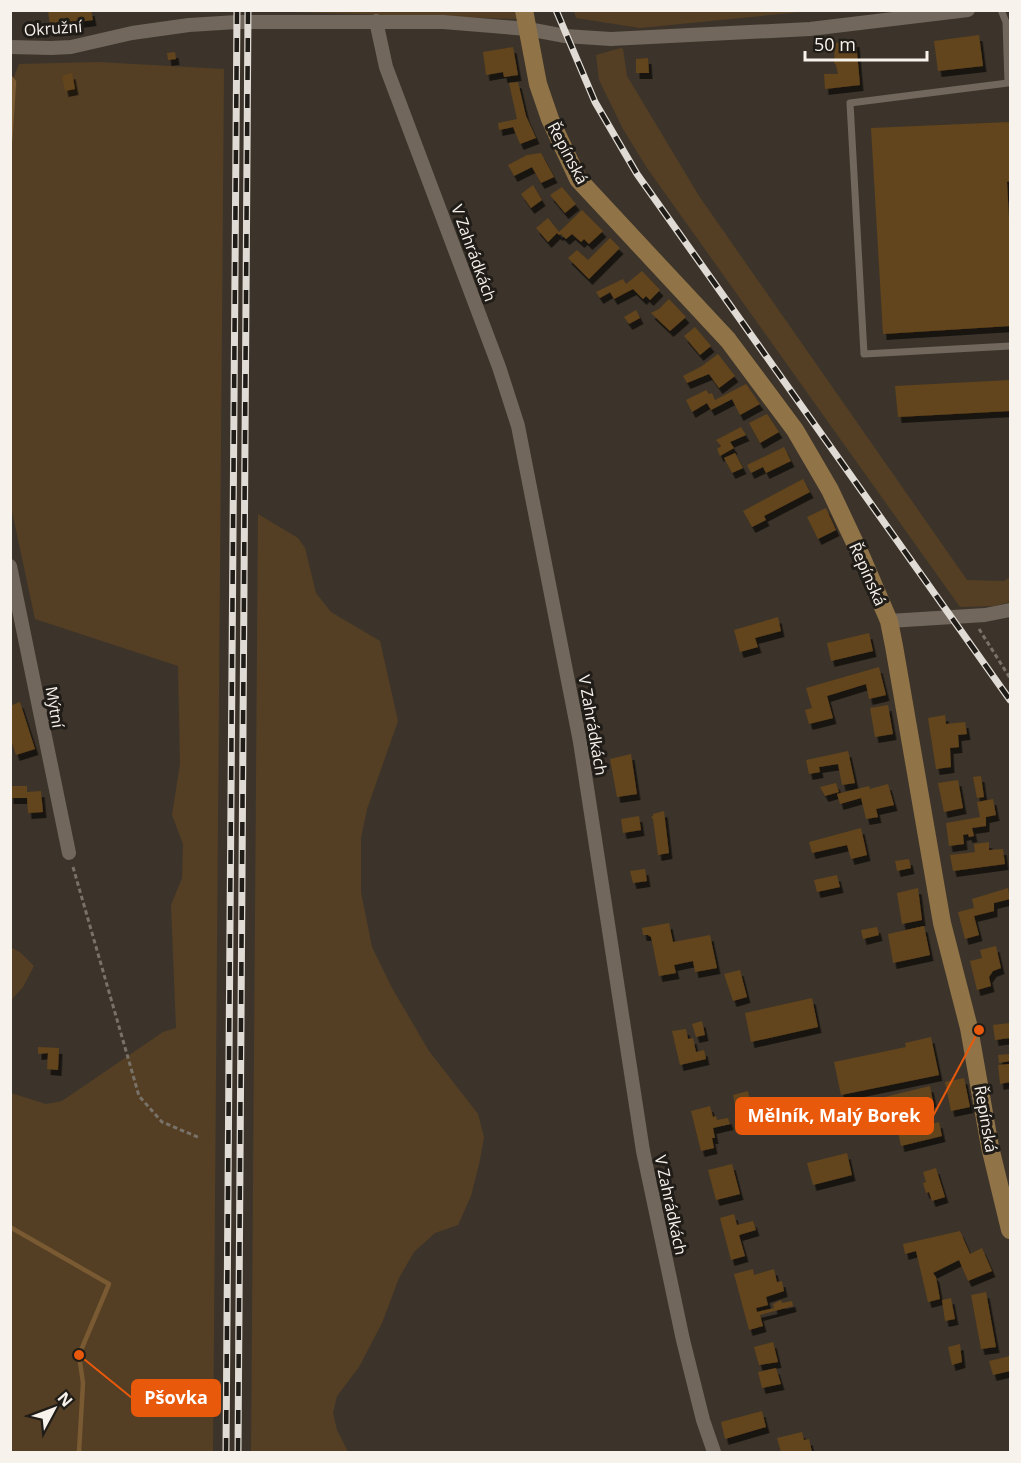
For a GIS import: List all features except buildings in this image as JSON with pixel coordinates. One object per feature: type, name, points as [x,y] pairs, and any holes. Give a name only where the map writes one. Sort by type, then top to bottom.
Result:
[{"type":"street","name":"Řepínská","points":[[524,10],[541,93],[554,128],[578,178],[728,340],[795,430],[830,490],[880,597],[888,621],[942,923],[969,1028],[990,1147],[1011,1230]]},
{"type":"street","name":"Okružní","points":[[15,47],[71,46],[132,33],[189,25],[237,22],[443,22],[528,29],[565,36],[637,39],[810,29],[968,10]]},
{"type":"street","name":"V Zahrádkách","points":[[376,21],[386,67],[499,367],[518,426],[580,742],[643,1151],[683,1340],[703,1420],[714,1452]]},
{"type":"street","name":"Mýtní","points":[[10,566],[69,853]]},
{"type":"street","points":[[888,621],[986,615],[1011,610]]},
{"type":"lane","points":[[1001,10],[1006,22],[1008,83],[850,103],[864,354],[1011,346]]},
{"type":"path","points":[[971,616],[1011,678]]},
{"type":"path","points":[[69,853],[139,1096],[162,1122],[200,1138]]},
{"type":"shaded area","points":[[516,10],[517,19],[261,11]]},
{"type":"shaded area","points":[[574,10],[811,11],[640,28],[576,18]]},
{"type":"shaded area","points":[[621,48],[627,76],[699,196],[967,580],[1004,581],[1010,577],[1010,602],[994,606],[960,607],[647,168],[623,129],[599,80],[596,55]]},
{"type":"shaded area","points":[[98,62],[224,69],[213,1452],[11,1452],[11,1093],[46,1104],[62,1101],[163,1032],[176,1028],[171,905],[182,878],[183,844],[172,815],[180,764],[178,666],[35,619],[10,502],[10,87],[19,64]]},
{"type":"shaded area","points":[[258,514],[298,538],[305,548],[316,593],[331,612],[380,641],[398,721],[367,809],[361,838],[361,892],[372,947],[392,988],[429,1051],[478,1114],[484,1137],[471,1196],[458,1225],[435,1233],[414,1252],[399,1278],[382,1323],[359,1367],[337,1396],[333,1413],[337,1430],[348,1452],[251,1452]]},
{"type":"shaded area","points":[[11,947],[34,966],[23,987],[13,998],[11,1005]]},
{"type":"waterway","points":[[10,77],[14,82],[10,142]]},
{"type":"waterway","points":[[10,1227],[109,1284],[79,1355],[83,1383],[79,1452]]},
{"type":"railway","points":[[226,1452],[237,10]]},
{"type":"railway","points":[[238,1452],[248,10]]},
{"type":"railway","points":[[556,10],[595,102],[637,174],[1010,700]]},
{"type":"place","name":"Mělník, Malý Borek","points":[[979,1030]]},
{"type":"place","name":"Pšovka","points":[[79,1355]]}]
